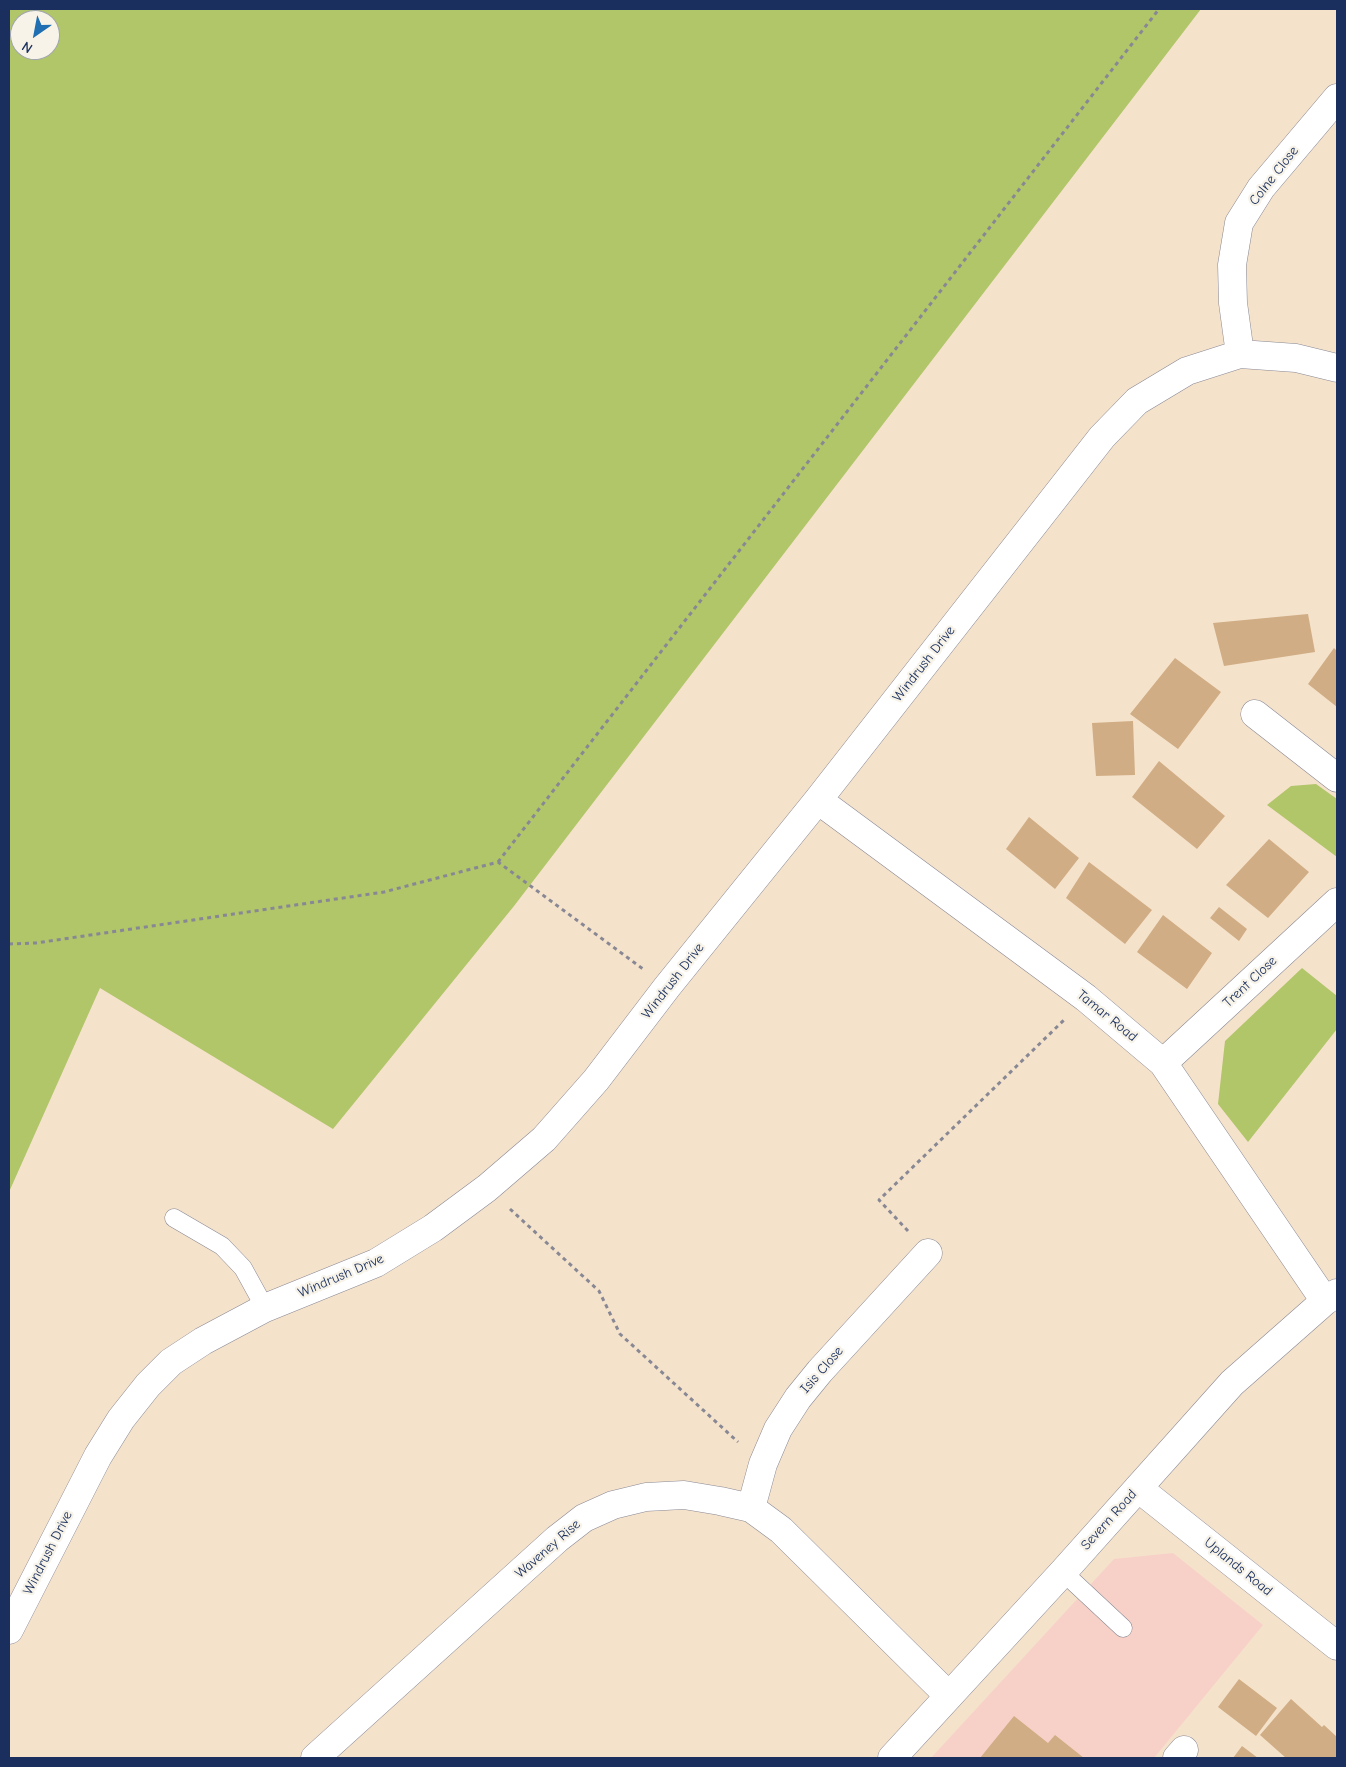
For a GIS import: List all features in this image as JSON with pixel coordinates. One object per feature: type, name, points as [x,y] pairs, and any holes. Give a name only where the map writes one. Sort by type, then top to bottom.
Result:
[{"type":"street","name":"Colne Close","points":[[1240,354],[1233,303],[1232,265],[1240,223],[1261,188],[1337,98]]},
{"type":"street","name":"Windrush Drive","points":[[9,1630],[98,1456],[121,1418],[148,1385],[172,1362],[202,1341],[265,1308],[376,1263],[433,1228],[487,1188],[544,1139],[596,1080],[667,987],[818,800],[1102,437],[1137,401],[1187,372],[1240,354],[1296,358],[1337,368]]},
{"type":"street","points":[[1255,714],[1337,778]]},
{"type":"street","name":"Tamar Road","points":[[818,800],[1086,998],[1163,1063],[1331,1297]]},
{"type":"street","name":"Trent Close","points":[[1163,1063],[1337,902]]},
{"type":"street","name":"Isis Close","points":[[751,1508],[763,1464],[778,1429],[798,1398],[820,1371],[928,1253]]},
{"type":"street","name":"Severn Road","points":[[892,1758],[1063,1572],[1232,1383],[1331,1297]]},
{"type":"street","name":"Uplands Road","points":[[1138,1488],[1337,1646]]},
{"type":"street","name":"Waveney Rise","points":[[315,1758],[557,1539],[584,1518],[613,1505],[646,1497],[684,1496],[751,1508],[781,1530],[949,1696]]},
{"type":"lane","points":[[174,1218],[222,1246],[243,1268],[265,1308]]},
{"type":"lane","points":[[1063,1572],[1123,1628]]},
{"type":"path","points":[[9,944],[36,943],[384,892],[498,862],[1159,9]]},
{"type":"path","points":[[498,862],[667,987]]},
{"type":"path","points":[[928,1253],[878,1200],[1086,998]]},
{"type":"path","points":[[487,1188],[599,1291],[620,1334],[763,1464]]},
{"type":"shaded area","points":[[1173,1553],[1263,1625],[1154,1758],[931,1758],[1114,1559]]},
{"type":"green space","points":[[9,9],[1201,9],[514,906],[333,1129],[100,988],[9,1192]]},
{"type":"green space","points":[[1316,784],[1337,799],[1337,857],[1267,805],[1291,786]]},
{"type":"green space","points":[[1302,968],[1337,996],[1337,1029],[1248,1142],[1218,1104],[1225,1041]]},
{"type":"building","points":[[1308,614],[1315,652],[1224,666],[1213,623]]},
{"type":"building","points":[[1334,648],[1337,651],[1337,707],[1308,684]]},
{"type":"building","points":[[1175,658],[1221,692],[1178,749],[1130,714]]},
{"type":"building","points":[[1133,721],[1135,775],[1096,776],[1092,723]]},
{"type":"building","points":[[1159,761],[1225,816],[1197,849],[1132,797]]},
{"type":"building","points":[[1029,817],[1079,858],[1055,889],[1006,849]]},
{"type":"building","points":[[1269,839],[1309,872],[1268,918],[1226,885]]},
{"type":"building","points":[[1089,862],[1152,910],[1125,944],[1066,898]]},
{"type":"building","points":[[1219,907],[1247,929],[1239,941],[1210,918]]},
{"type":"building","points":[[1163,915],[1212,953],[1187,989],[1137,952]]},
{"type":"building","points":[[1239,1679],[1277,1708],[1256,1736],[1218,1707]]},
{"type":"building","points":[[1291,1699],[1322,1727],[1324,1725],[1337,1737],[1337,1758],[1286,1758],[1260,1735]]},
{"type":"building","points":[[1014,1716],[1048,1743],[1055,1735],[1084,1758],[980,1758]]},
{"type":"building","points":[[1242,1746],[1258,1758],[1233,1758]]}]
